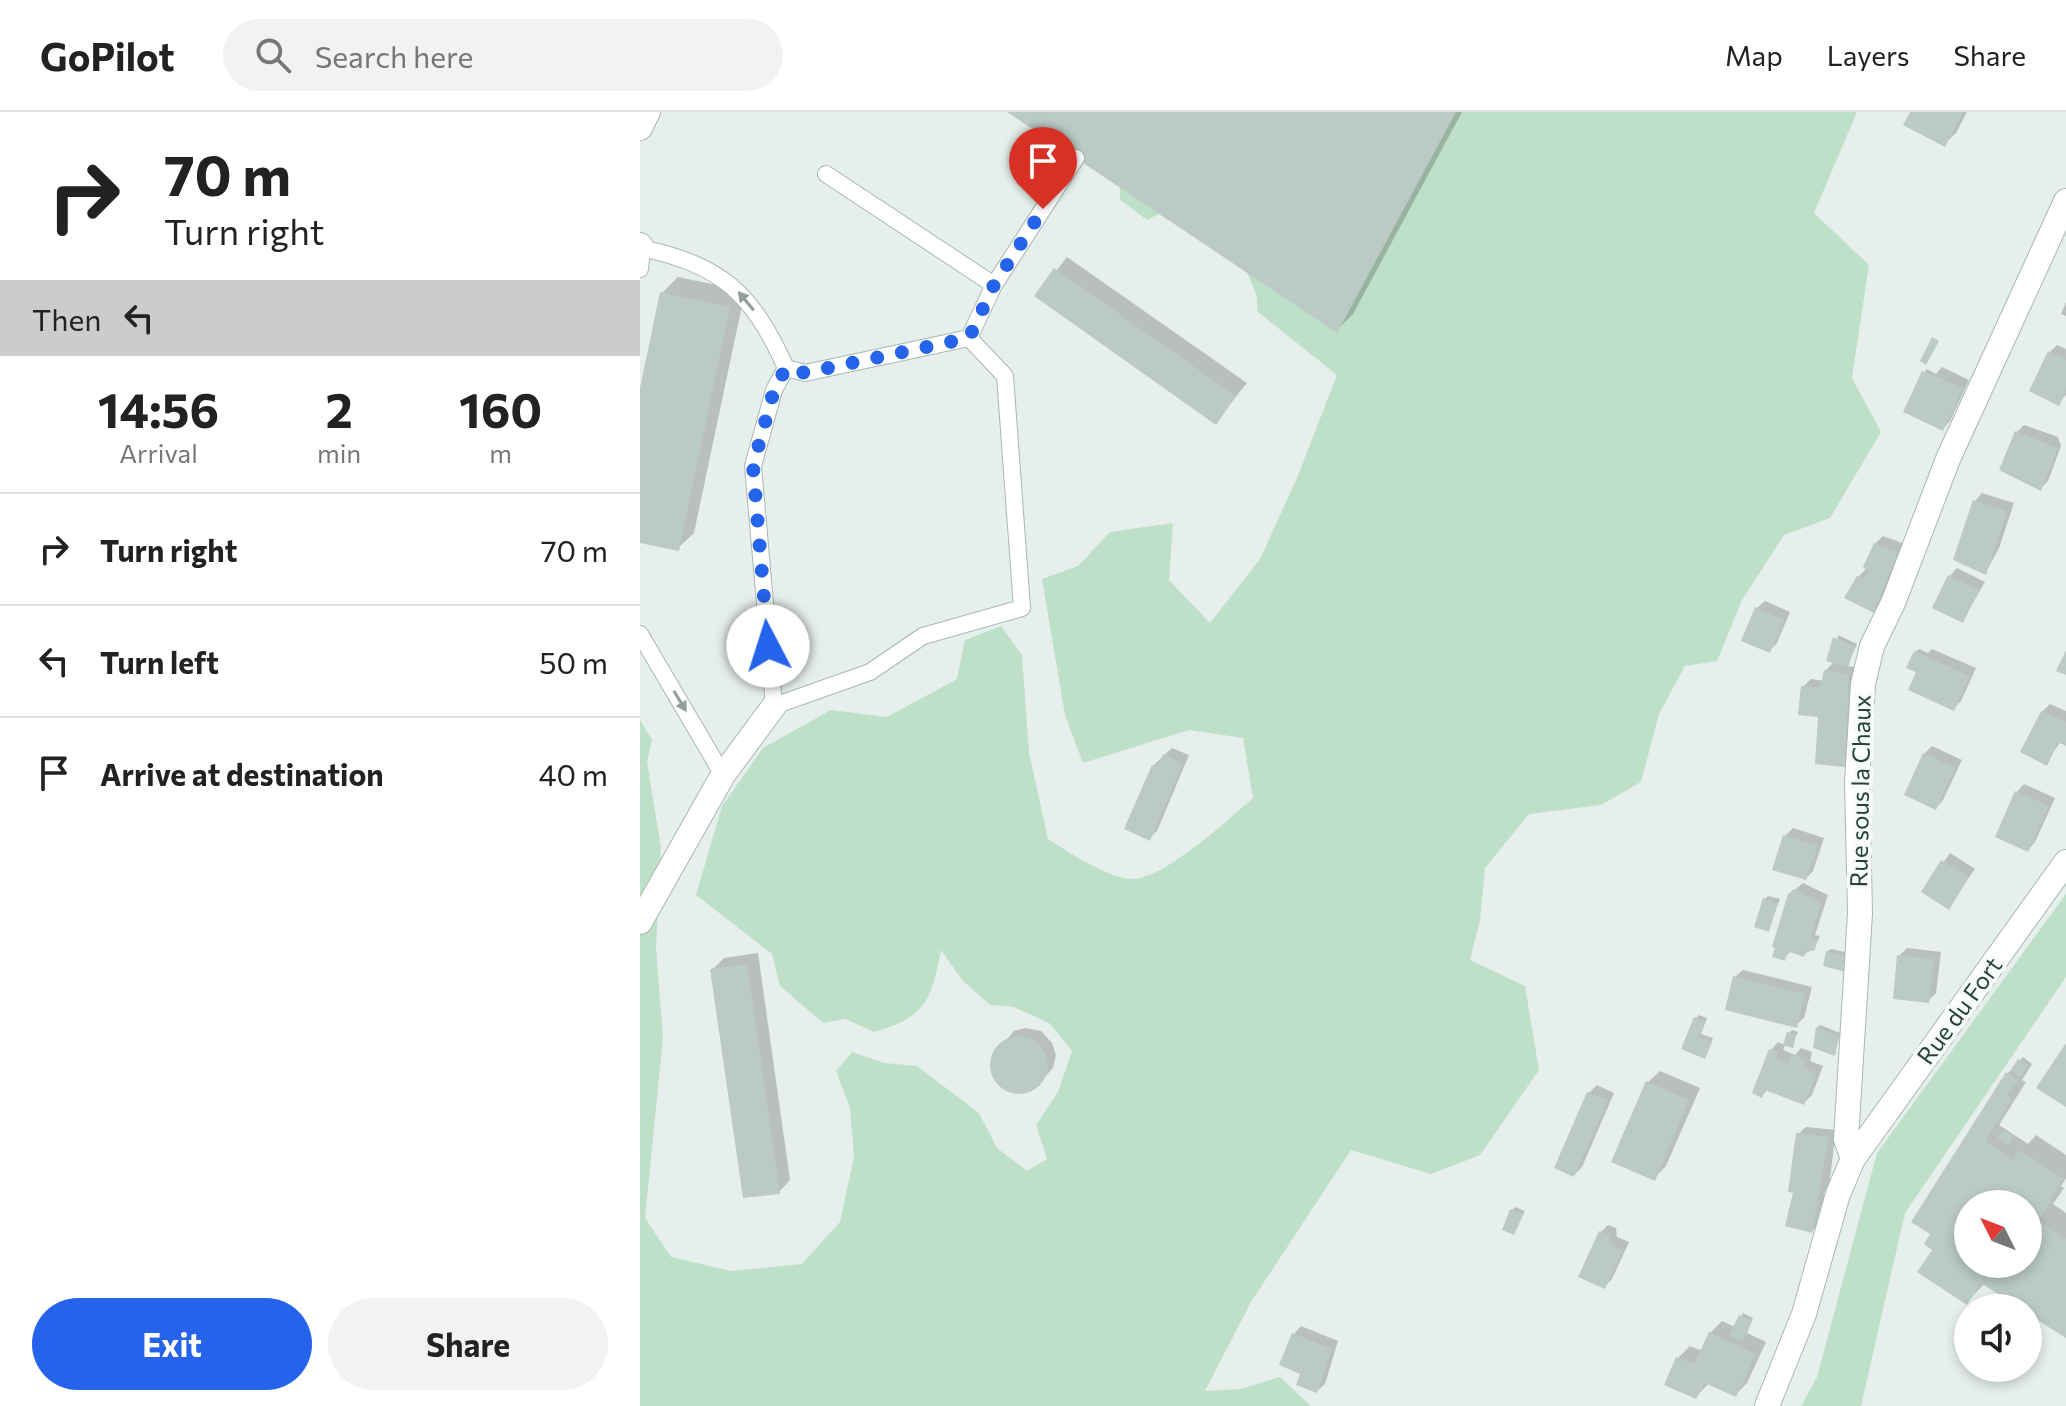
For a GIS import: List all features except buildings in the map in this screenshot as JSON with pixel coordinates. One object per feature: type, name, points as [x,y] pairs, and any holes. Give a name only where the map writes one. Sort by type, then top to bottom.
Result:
[{"type":"street","points":[[640,128],[648,112]]},
{"type":"street","name":"Rue sous la Chaux","points":[[1853,1159],[1846,1139],[1860,913],[1857,782],[1863,684],[1872,646],[1893,603],[1948,459],[2066,201]]},
{"type":"street","points":[[640,922],[723,775],[774,706]]},
{"type":"street","name":"Rue du Fort","points":[[1853,1159],[2066,862]]},
{"type":"street","points":[[1767,1406],[1804,1314],[1838,1194],[1853,1159]]},
{"type":"lane","points":[[969,338],[994,285],[1076,158]]},
{"type":"lane","points":[[826,174],[994,285]]},
{"type":"lane","points":[[641,254],[684,258],[734,286],[765,324],[786,368],[805,373],[969,338]]},
{"type":"lane","points":[[786,368],[774,390],[753,466],[774,706],[870,672],[923,636],[1022,608],[1005,376],[969,338]]},
{"type":"lane","points":[[640,634],[723,775]]},
{"type":"green space","points":[[1316,112],[1857,112],[1814,213],[1869,265],[1852,378],[1881,432],[1830,518],[1784,535],[1742,600],[1717,661],[1685,666],[1659,714],[1641,782],[1601,805],[1529,814],[1485,868],[1480,920],[1470,960],[1525,986],[1539,1070],[1480,1155],[1431,1174],[1351,1150],[1251,1302],[1205,1391],[1241,1389],[1280,1377],[1311,1406],[640,1406],[640,720],[652,740],[647,762],[661,847],[656,947],[663,1037],[645,1218],[671,1257],[731,1271],[802,1264],[840,1222],[854,1157],[850,1108],[836,1071],[852,1052],[884,1063],[917,1066],[979,1113],[997,1148],[1027,1171],[1047,1159],[1036,1125],[1058,1092],[1072,1051],[1049,1023],[1014,1007],[990,1005],[962,980],[941,950],[929,995],[923,1005],[905,1020],[874,1032],[845,1019],[823,1023],[780,986],[772,954],[696,895],[722,806],[763,748],[831,710],[887,717],[957,679],[965,640],[1001,626],[1022,655],[1029,753],[1048,839],[1110,874],[1131,879],[1144,877],[1195,847],[1253,798],[1243,738],[1189,730],[1083,763],[1065,715],[1042,579],[1078,566],[1110,532],[1173,523],[1169,580],[1210,623],[1260,559],[1297,478],[1337,375],[1257,311],[1257,296],[1244,265],[1159,214],[1147,220],[1120,200],[1120,175]]},
{"type":"green space","points":[[2066,894],[2066,977],[1905,1213],[1861,1406],[1801,1406],[1817,1377],[1877,1153]]},
{"type":"route","points":[[768,646],[753,466],[774,390],[786,368],[805,373],[969,338],[994,285],[1043,209]]}]
